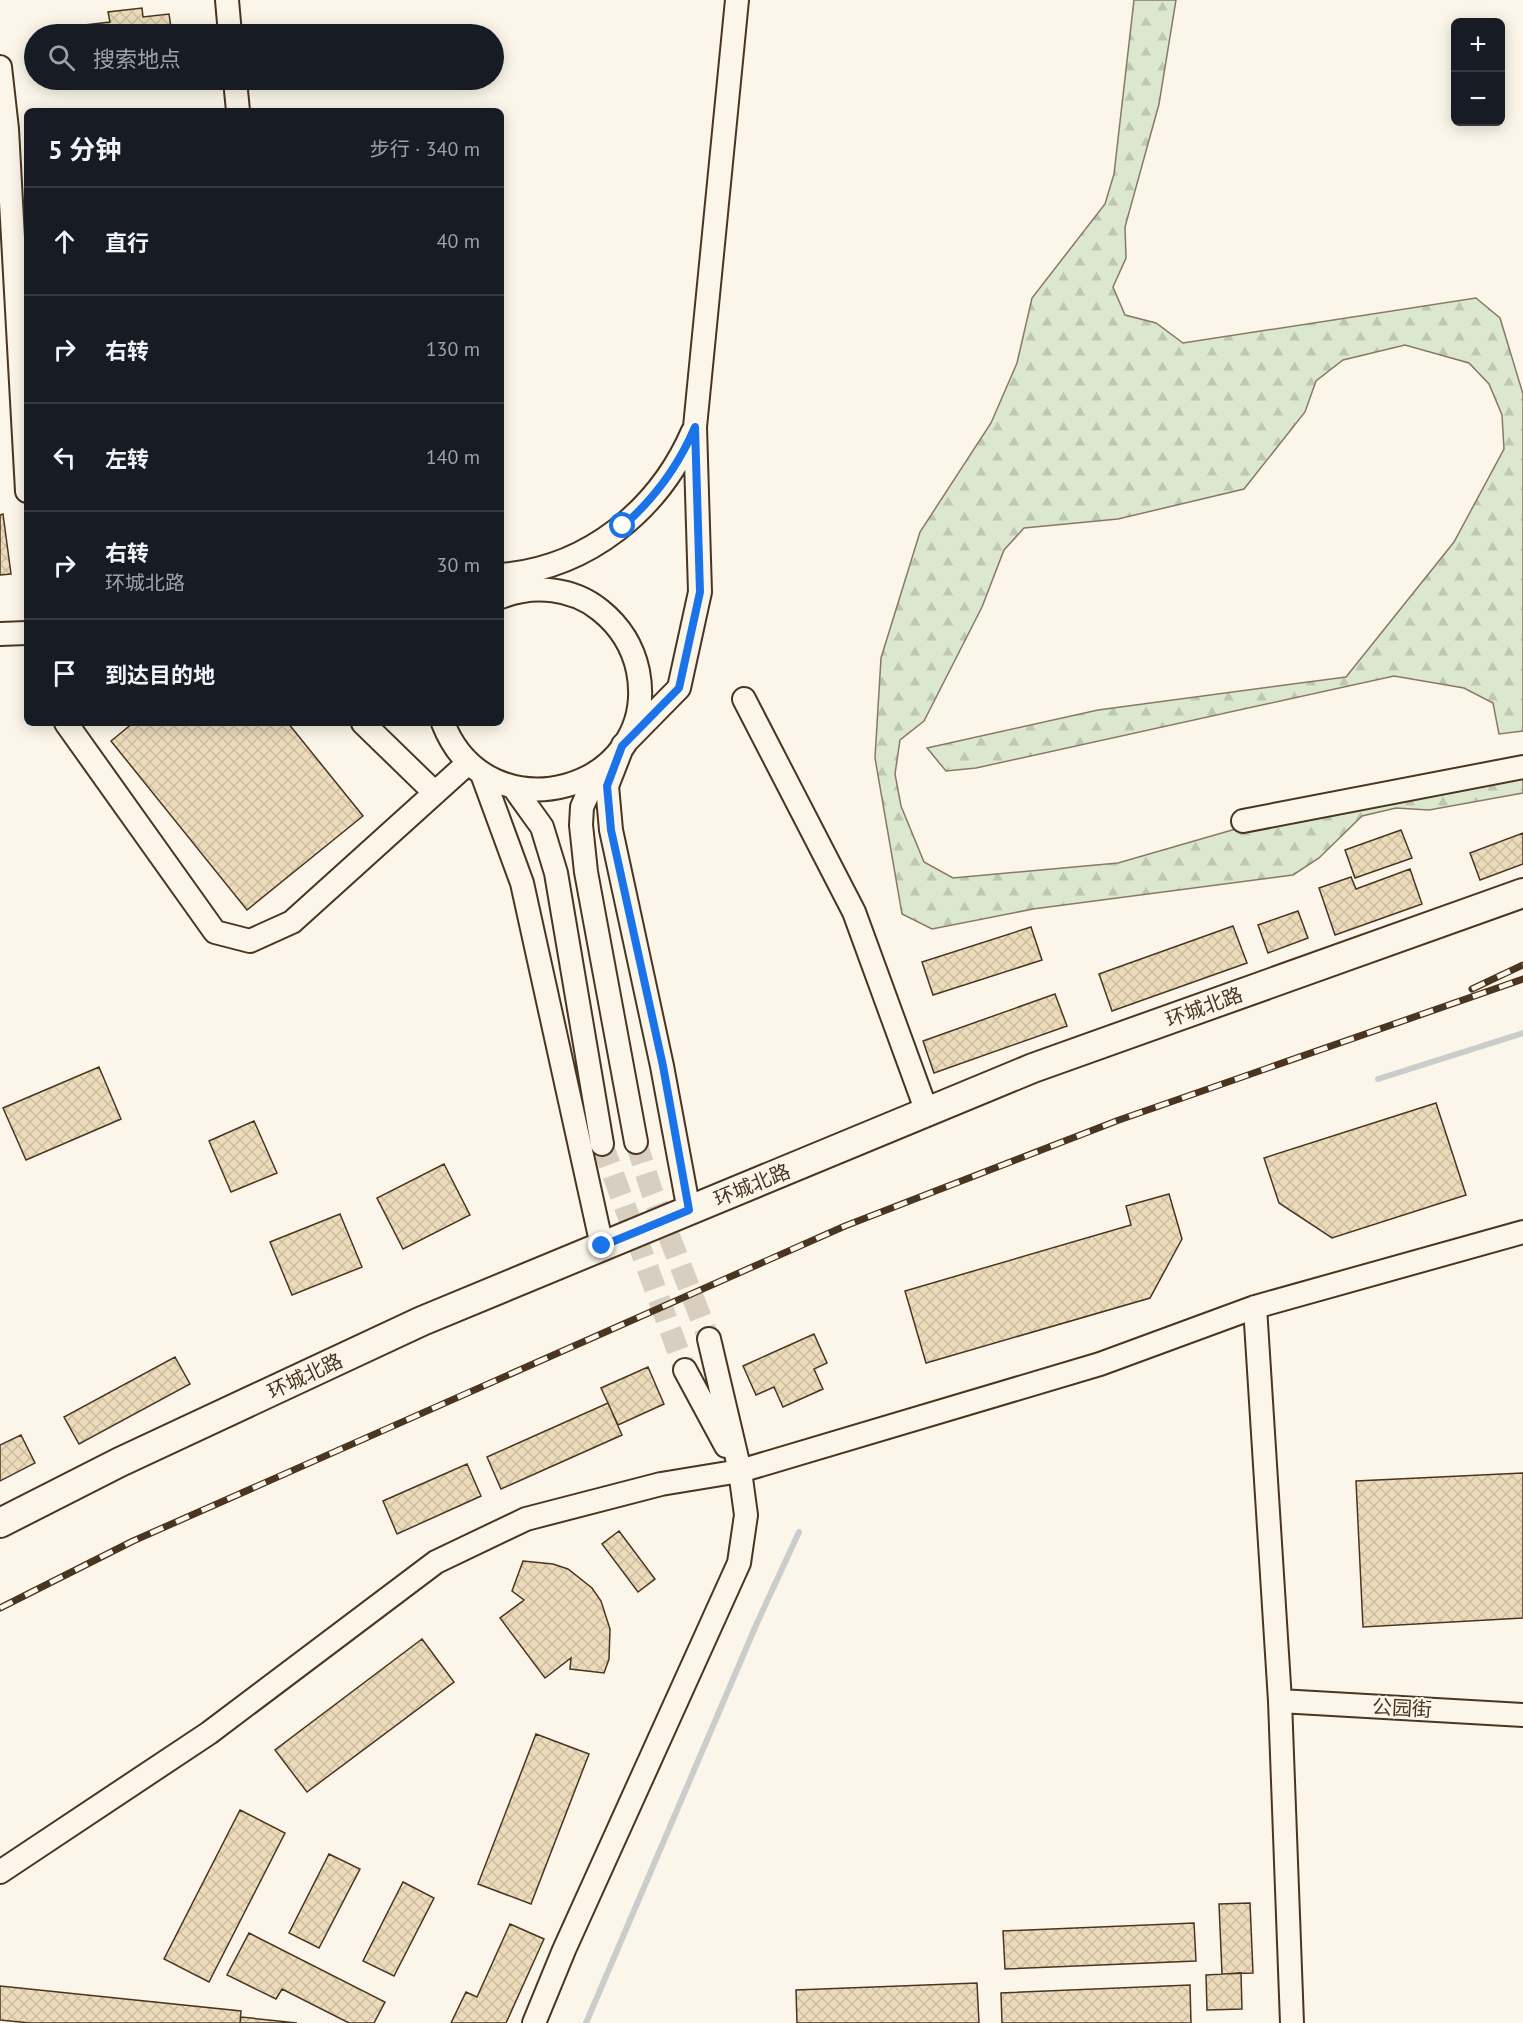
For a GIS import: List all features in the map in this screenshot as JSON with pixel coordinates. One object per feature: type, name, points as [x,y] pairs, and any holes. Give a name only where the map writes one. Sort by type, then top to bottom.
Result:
[{"type":"main road","name":"环城北路","points":[[0,1523],[120,1462],[422,1321],[689,1210],[1033,1068],[1523,893]]},
{"type":"street","points":[[227,0],[229,24]]},
{"type":"street","points":[[636,1142],[586,872],[580,825],[582,807],[598,771],[679,688],[700,592],[695,427],[737,0]]},
{"type":"street","points":[[0,67],[8,129],[24,434]]},
{"type":"street","points":[[236,90],[238,108]]},
{"type":"street","points":[[504,578],[581,553],[623,526],[642,510],[673,471],[695,427]]},
{"type":"street","points":[[534,570],[608,616],[624,637],[636,661],[639,696],[631,730],[622,746],[607,786],[611,830],[663,1066],[689,1210]]},
{"type":"street","points":[[504,596],[527,590],[545,589],[579,597]]},
{"type":"street","points":[[0,634],[24,633]]},
{"type":"street","points":[[744,699],[854,912],[927,1112]]},
{"type":"street","points":[[68,726],[215,932],[250,941],[292,922],[435,793],[475,769]]},
{"type":"street","points":[[366,726],[435,793]]},
{"type":"street","points":[[445,726],[457,750],[475,769],[514,788],[549,790],[567,786],[598,771]]},
{"type":"street","points":[[1243,821],[1523,767]]},
{"type":"street","points":[[475,769],[522,883],[602,1246]]},
{"type":"street","points":[[514,788],[542,827],[556,873],[602,1144]]},
{"type":"street","points":[[0,1872],[209,1733],[436,1562],[526,1519],[661,1484],[740,1471],[1100,1364],[1255,1307],[1523,1232]]},
{"type":"street","points":[[1255,1307],[1280,1701],[1292,2023]]},
{"type":"street","points":[[534,2023],[564,1950],[739,1563],[746,1515],[740,1471],[709,1339]]},
{"type":"street","points":[[685,1370],[740,1471]]},
{"type":"street","name":"公园街","points":[[1280,1701],[1523,1715]]},
{"type":"green space","points":[[1134,0],[1176,0],[1159,104],[1125,227],[1126,258],[1113,287],[1125,315],[1156,323],[1183,343],[1476,298],[1500,318],[1523,394],[1523,731],[1499,734],[1493,703],[1464,688],[1394,676],[976,768],[946,771],[927,748],[1098,710],[1346,677],[1454,542],[1504,449],[1502,415],[1489,384],[1469,363],[1405,345],[1343,360],[1316,381],[1305,412],[1244,489],[1118,519],[1024,528],[1004,550],[982,607],[924,721],[900,740],[895,774],[901,806],[924,862],[953,878],[1118,863],[1246,826],[1523,773],[1523,793],[1429,810],[1396,808],[1362,816],[1319,858],[1293,875],[1033,909],[932,929],[902,914],[875,758],[881,658],[920,532],[991,423],[1017,363],[1032,298],[1105,204],[1114,174]]},
{"type":"building","points":[[142,8],[143,17],[169,14],[170,24],[93,24],[110,22],[108,12]]},
{"type":"building","points":[[3,514],[11,574],[0,575],[0,515]]},
{"type":"building","points":[[129,726],[290,726],[363,816],[247,910],[111,741]]},
{"type":"building","points":[[1401,830],[1412,858],[1355,878],[1345,850]]},
{"type":"building","points":[[1523,833],[1523,864],[1480,880],[1470,853]]},
{"type":"building","points":[[1410,869],[1422,904],[1335,935],[1319,888],[1351,877],[1356,889]]},
{"type":"building","points":[[1298,911],[1308,938],[1268,953],[1258,925]]},
{"type":"building","points":[[1233,926],[1247,963],[1112,1011],[1099,974]]},
{"type":"building","points":[[1031,927],[1042,960],[933,995],[922,962]]},
{"type":"building","points":[[1055,994],[1067,1026],[934,1073],[923,1041]]},
{"type":"building","points":[[99,1067],[121,1119],[26,1160],[3,1108]]},
{"type":"building","points":[[1436,1103],[1466,1195],[1332,1238],[1279,1203],[1264,1158]]},
{"type":"building","points":[[254,1121],[277,1173],[231,1192],[209,1141]]},
{"type":"building","points":[[444,1164],[470,1215],[403,1249],[377,1198]]},
{"type":"building","points":[[1169,1194],[1182,1239],[1150,1298],[926,1363],[905,1291],[1131,1225],[1126,1206]]},
{"type":"building","points":[[340,1214],[362,1267],[292,1295],[270,1242]]},
{"type":"building","points":[[814,1334],[827,1363],[814,1369],[823,1389],[783,1407],[774,1387],[756,1395],[743,1366]]},
{"type":"building","points":[[175,1357],[190,1384],[79,1444],[64,1417]]},
{"type":"building","points":[[648,1367],[664,1404],[618,1425],[601,1388]]},
{"type":"building","points":[[608,1403],[622,1435],[501,1489],[487,1457]]},
{"type":"building","points":[[21,1435],[35,1463],[0,1481],[0,1445]]},
{"type":"building","points":[[467,1464],[481,1496],[397,1534],[383,1501]]},
{"type":"building","points":[[1523,1473],[1523,1618],[1363,1627],[1356,1481]]},
{"type":"building","points":[[619,1531],[655,1579],[638,1592],[602,1544]]},
{"type":"building","points":[[523,1561],[553,1564],[568,1569],[592,1588],[601,1601],[610,1629],[609,1659],[604,1673],[570,1669],[571,1658],[545,1678],[500,1618],[524,1600],[512,1591]]},
{"type":"building","points":[[422,1639],[454,1682],[307,1792],[275,1750]]},
{"type":"building","points":[[536,1734],[589,1754],[531,1904],[478,1884]]},
{"type":"building","points":[[240,1810],[285,1833],[209,1982],[164,1959]]},
{"type":"building","points":[[329,1854],[360,1869],[319,1948],[289,1933]]},
{"type":"building","points":[[403,1882],[434,1898],[394,1976],[363,1961]]},
{"type":"building","points":[[1250,1903],[1253,1973],[1222,1974],[1219,1904]]},
{"type":"building","points":[[1194,1923],[1196,1961],[1005,1969],[1003,1931]]},
{"type":"building","points":[[510,1924],[544,1939],[506,2023],[451,2023],[466,1992],[477,1997]]},
{"type":"building","points":[[249,1933],[385,2002],[374,2023],[349,2023],[282,1989],[276,1999],[227,1975]]},
{"type":"building","points":[[1241,1973],[1242,2009],[1207,2010],[1206,1975]]},
{"type":"building","points":[[977,1983],[979,2023],[797,2023],[796,1990]]},
{"type":"building","points":[[1190,1985],[1191,2023],[1002,2023],[1001,1993]]},
{"type":"building","points":[[0,1986],[241,2011],[240,2023],[30,2023],[0,2020]]},
{"type":"building","points":[[241,2017],[297,2023],[240,2023]]},
{"type":"waterway","points":[[1378,1079],[1523,1033]]},
{"type":"waterway","points":[[586,2023],[757,1623],[799,1532]]},
{"type":"tunnel","points":[[636,1142],[652,1192],[709,1339]]},
{"type":"tunnel","points":[[602,1144],[685,1370]]},
{"type":"railway","points":[[1472,989],[1523,965]]},
{"type":"railway","points":[[0,1608],[133,1541],[845,1226],[1119,1120],[1523,979]]},
{"type":"route","points":[[602,1246],[689,1210],[663,1066],[611,830],[607,786],[622,746],[679,688],[700,592],[695,427],[685,450],[658,492],[623,526]]}]
